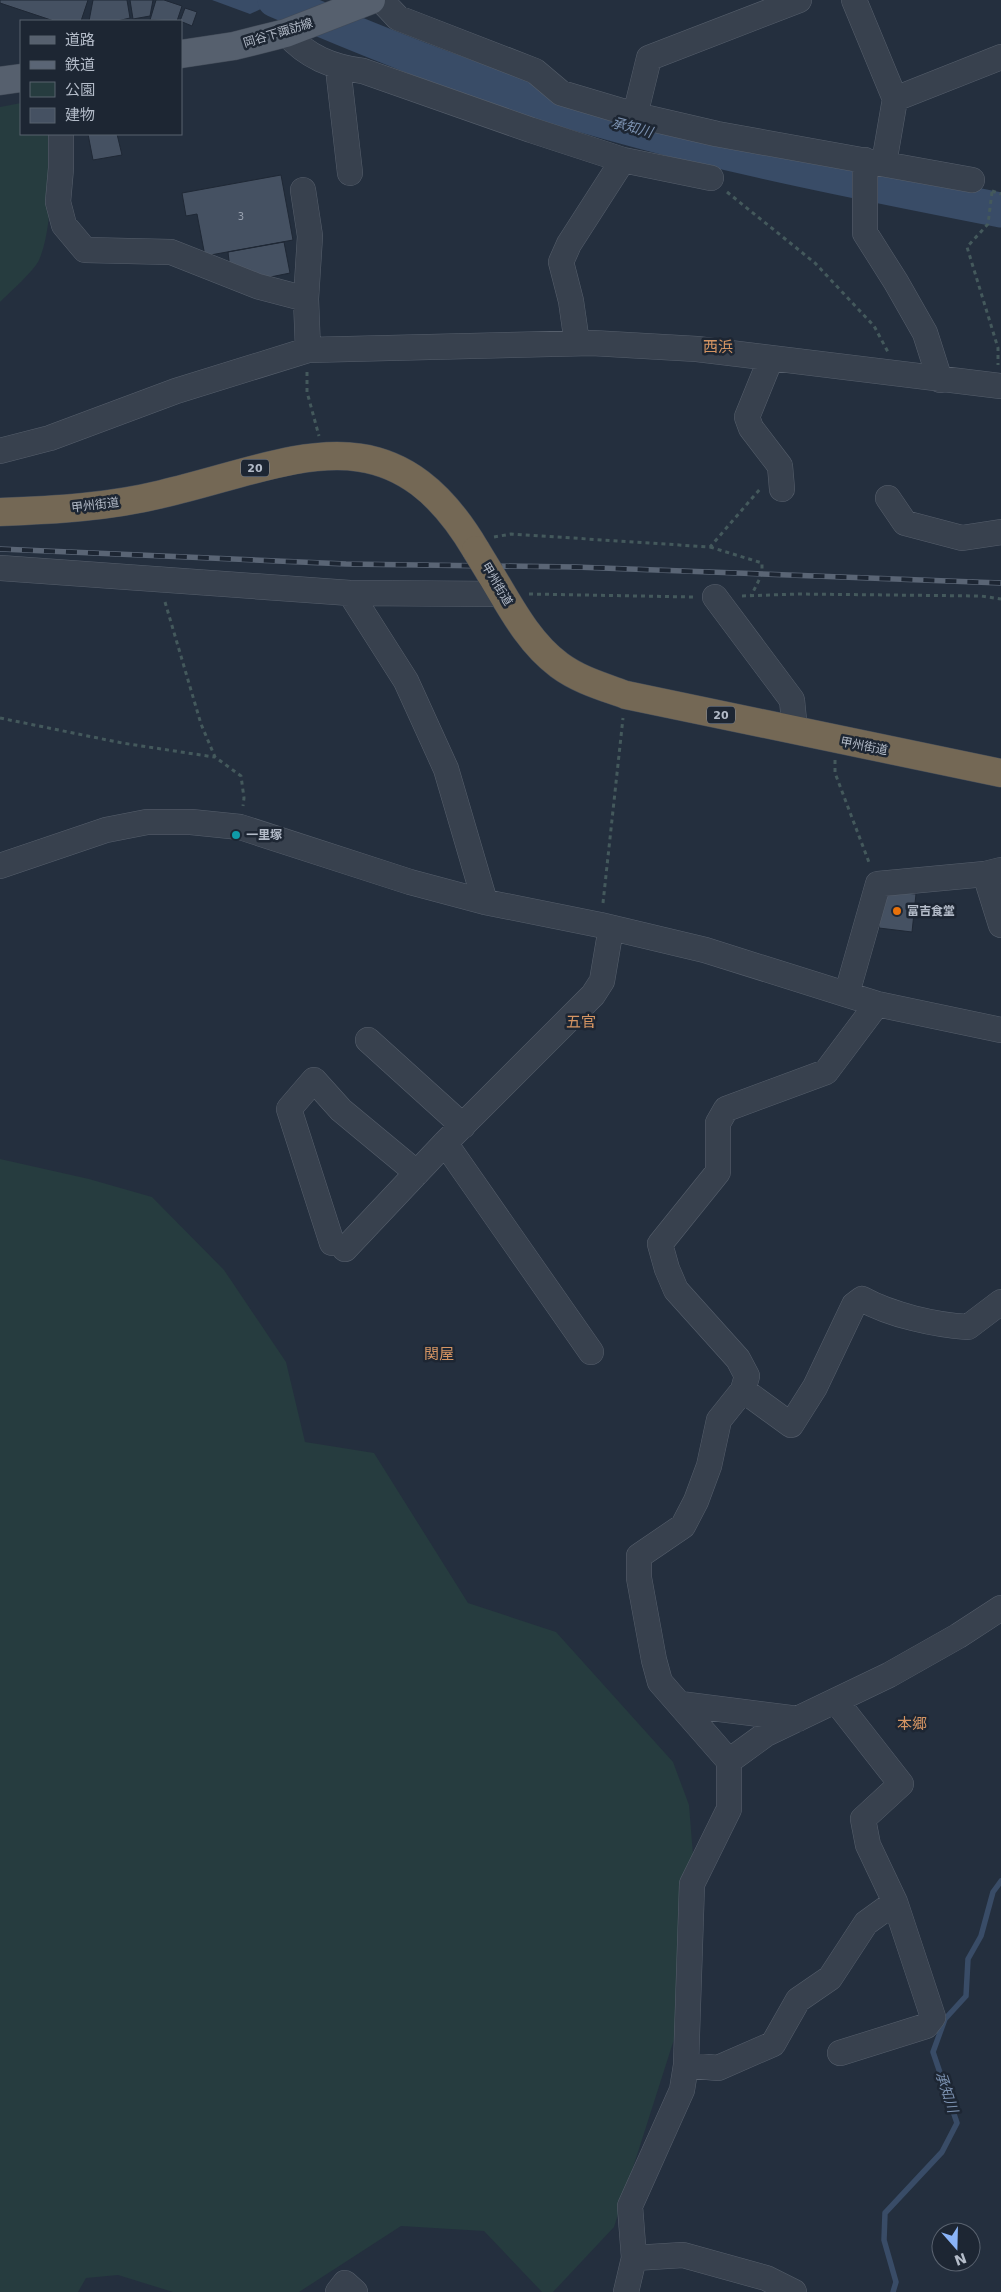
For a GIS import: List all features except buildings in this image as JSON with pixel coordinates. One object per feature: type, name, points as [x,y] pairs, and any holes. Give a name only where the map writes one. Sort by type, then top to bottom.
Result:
[{"type":"highway","name":"甲州街道","points":[[0,512],[102,506],[162,494],[255,468],[310,457],[368,458],[394,466],[418,480],[439,498],[460,522],[528,634],[539,648],[560,666],[588,681],[626,695],[1001,773]]},
{"type":"main road","name":"岡谷下諏訪線","points":[[182,54],[234,46],[291,31],[362,4]]},
{"type":"main road","points":[[0,81],[20,78]]},
{"type":"street","points":[[381,0],[398,18],[535,71],[561,93],[635,115],[870,172],[982,186]]},
{"type":"street","points":[[635,115],[649,58],[799,0]]},
{"type":"street","points":[[854,0],[895,100],[870,172],[865,233],[925,333],[940,380]]},
{"type":"street","points":[[291,31],[298,48],[338,68],[363,71],[623,160],[711,178]]},
{"type":"street","points":[[895,100],[1001,57]]},
{"type":"street","points":[[338,68],[350,173]]},
{"type":"street","points":[[61,135],[58,202],[64,226],[85,250],[170,252],[257,286],[306,299]]},
{"type":"street","points":[[577,343],[571,301],[561,262],[569,244],[623,160]]},
{"type":"street","points":[[303,190],[310,236],[306,299],[308,350]]},
{"type":"street","points":[[0,452],[50,438],[176,390],[308,350],[577,343],[696,348],[999,386]]},
{"type":"street","points":[[771,358],[747,417],[751,428],[781,477]]},
{"type":"street","points":[[888,498],[905,523],[962,538],[1001,532]]},
{"type":"street","points":[[0,568],[350,593],[497,584]]},
{"type":"street","points":[[350,593],[406,681],[446,769],[485,902]]},
{"type":"street","points":[[714,598],[792,700],[795,731]]},
{"type":"street","points":[[0,866],[106,830],[147,822],[191,822],[240,827],[410,882],[485,902],[606,926],[705,950],[847,993],[877,1004],[1001,1030]]},
{"type":"street","points":[[847,993],[878,884],[993,872],[1001,925]]},
{"type":"street","points":[[417,1172],[341,1110],[314,1080],[290,1109],[339,1246],[417,1172],[593,995],[602,981],[606,926]]},
{"type":"street","points":[[626,2292],[634,2258],[630,2206],[682,2090],[686,2065],[692,1884],[729,1809],[729,1761],[660,1682],[654,1660],[639,1578],[639,1556],[683,1526],[696,1501],[709,1466],[720,1420],[743,1390],[748,1376],[738,1359],[676,1290],[667,1269],[660,1244],[718,1172],[718,1123],[726,1109],[826,1072],[877,1004]]},
{"type":"street","points":[[368,1040],[463,1126]]},
{"type":"street","points":[[445,1143],[591,1352]]},
{"type":"street","points":[[743,1390],[791,1425],[815,1387],[854,1305],[862,1299],[878,1308],[951,1326],[968,1327],[1001,1302]]},
{"type":"street","points":[[729,1761],[766,1734],[889,1675],[950,1641],[1001,1608]]},
{"type":"street","points":[[836,1701],[900,1784],[863,1819],[868,1845],[895,1902],[932,2016],[926,2026],[840,2053]]},
{"type":"street","points":[[680,1704],[798,1719]]},
{"type":"street","points":[[686,2065],[718,2068],[774,2044],[798,2000],[830,1978],[866,1923],[895,1902]]},
{"type":"street","points":[[634,2258],[683,2255],[762,2285],[794,2292]]},
{"type":"street","points":[[338,2292],[345,2283],[355,2292]]},
{"type":"path","points":[[711,178],[815,263],[874,326],[886,346],[894,374]]},
{"type":"path","points":[[982,186],[988,224],[967,247],[998,348],[999,386]]},
{"type":"path","points":[[308,350],[307,392],[319,436],[310,440]]},
{"type":"path","points":[[710,547],[781,477]]},
{"type":"path","points":[[476,550],[495,536],[511,534],[710,547],[762,563],[760,583],[751,596]]},
{"type":"path","points":[[158,579],[201,724],[215,757]]},
{"type":"path","points":[[497,584],[714,598],[798,594],[962,596],[1001,599]]},
{"type":"path","points":[[606,926],[626,695]]},
{"type":"path","points":[[0,718],[122,743],[215,757],[241,776],[244,798],[240,827]]},
{"type":"path","points":[[835,740],[834,773],[878,884]]},
{"type":"green space","points":[[20,103],[20,135],[48,135],[51,180],[47,232],[39,260],[0,302],[0,107]]},
{"type":"green space","points":[[0,1159],[89,1179],[152,1197],[224,1270],[286,1362],[305,1442],[374,1453],[468,1603],[556,1632],[673,1762],[689,1805],[701,1955],[614,2227],[553,2292],[542,2292],[484,2231],[401,2226],[299,2292],[173,2292],[118,2275],[86,2278],[78,2292],[0,2292]]},
{"type":"water","points":[[212,0],[280,0],[250,14]]},
{"type":"waterway","name":"承知川","points":[[275,0],[434,65],[589,117],[764,161],[1001,210]]},
{"type":"waterway","name":"承知川","points":[[893,2292],[896,2282],[884,2240],[885,2213],[942,2152],[957,2123],[933,2052],[945,2019],[966,1996],[968,1959],[981,1936],[993,1892],[1001,1881]]},
{"type":"railway","points":[[0,549],[346,564],[575,567],[1001,583]]},
{"type":"place","name":"一里塚","points":[[236,835]]},
{"type":"place","name":"富吉食堂","points":[[897,911]]},
{"type":"district","name":"西浜","points":[[718,347]]},
{"type":"district","name":"五官","points":[[581,1022]]},
{"type":"district","name":"関屋","points":[[439,1354]]},
{"type":"district","name":"本郷","points":[[912,1724]]}]
